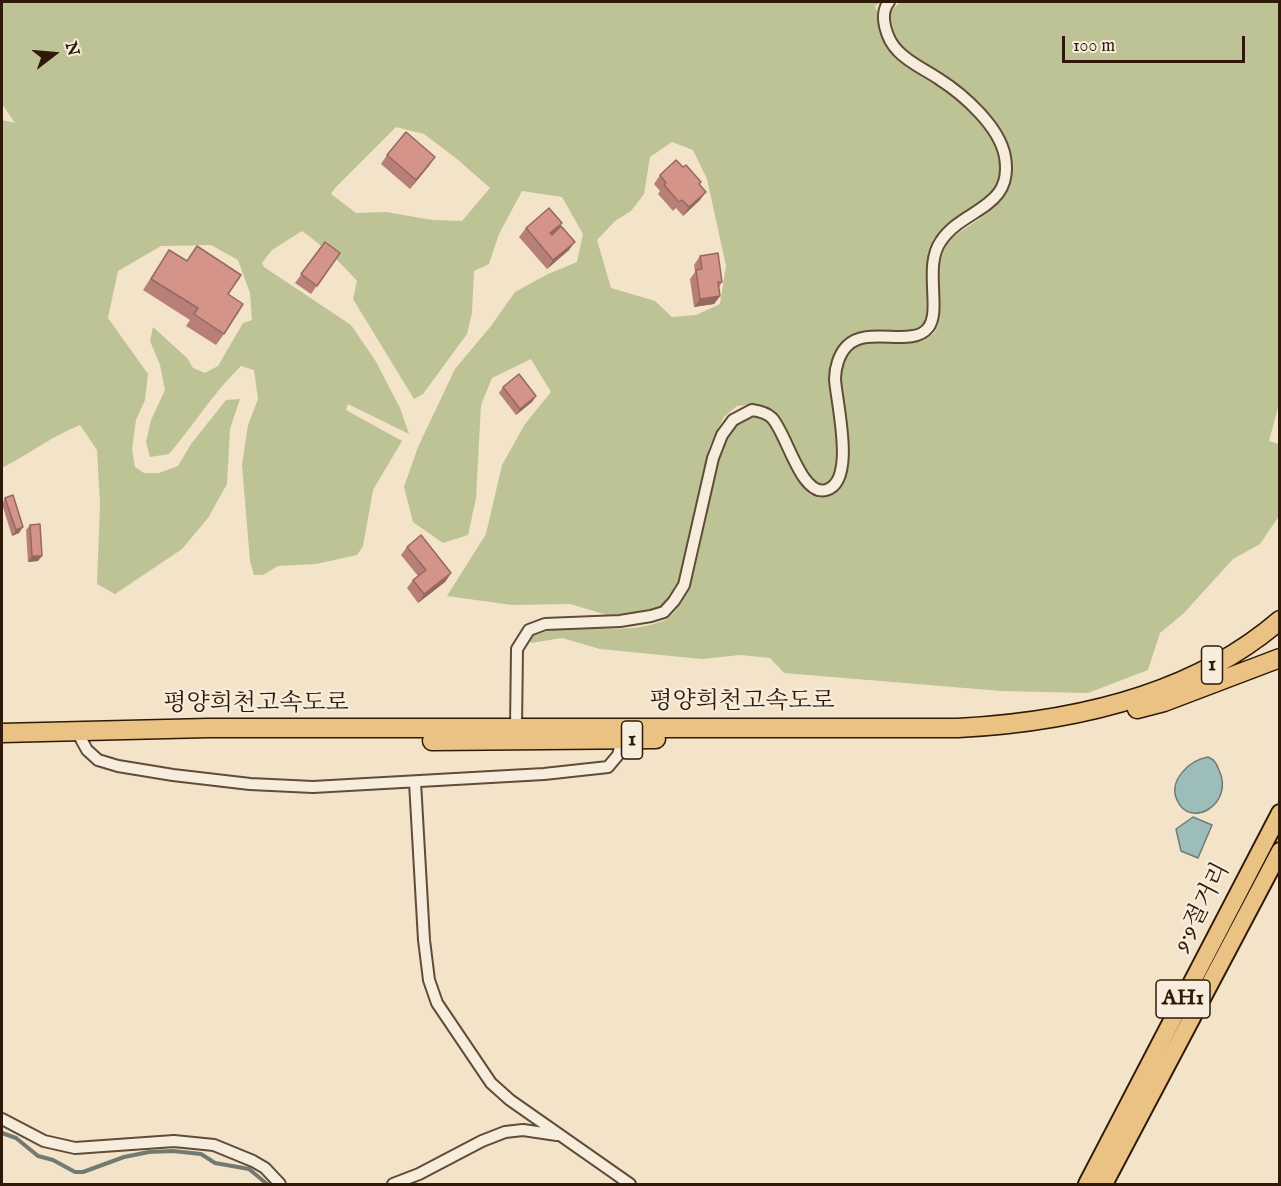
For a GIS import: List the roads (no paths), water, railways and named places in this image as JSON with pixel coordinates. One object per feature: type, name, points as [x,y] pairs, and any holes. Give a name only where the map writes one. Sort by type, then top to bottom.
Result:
[{"type":"highway","name":"평양희천고속도로","points":[[2,733],[208,728],[978,727],[1009,725],[1053,718],[1138,698],[1223,660],[1258,639],[1280,620]]},
{"type":"highway","name":"평양희천고속도로","points":[[2,742],[81,739],[488,741],[1010,735],[1110,717],[1164,702],[1280,658]]},
{"type":"highway","name":"9·9절거리","points":[[1091,1184],[1280,813]]},
{"type":"highway","name":"9·9절거리","points":[[1091,1184],[1280,850]]},
{"type":"street","points":[[516,728],[517,650],[530,630],[545,624],[620,621],[651,616],[664,612],[674,601],[684,585],[713,458],[722,435],[733,420],[752,410],[771,417],[779,428],[807,484],[816,490],[825,490],[834,486],[842,464],[840,413],[835,378],[838,358],[847,345],[858,339],[871,336],[904,337],[924,332],[929,328],[934,317],[932,295],[934,256],[940,242],[956,225],[984,208],[998,196],[1005,181],[1006,170],[1002,145],[995,133],[965,99],[896,49],[890,41],[884,17],[885,6],[889,2]]},
{"type":"street","points":[[81,739],[87,750],[98,760],[173,775],[250,784],[313,787],[544,774],[608,767],[618,755],[622,740]]},
{"type":"street","points":[[415,782],[424,940],[429,980],[437,1003],[491,1083],[510,1100],[630,1185]]},
{"type":"street","points":[[2,1119],[44,1141],[75,1148],[174,1141],[214,1145],[265,1168],[280,1185]]},
{"type":"street","points":[[393,1185],[505,1132],[523,1130],[560,1135]]},
{"type":"water","points":[[1208,757],[1215,762],[1219,770],[1222,782],[1221,793],[1209,809],[1200,813],[1191,813],[1183,809],[1177,800],[1175,793],[1178,778],[1194,762]]},
{"type":"water","points":[[1193,817],[1212,825],[1198,858],[1181,851],[1176,829]]},
{"type":"waterway","points":[[2,1133],[16,1138],[38,1156],[53,1160],[75,1172],[83,1172],[124,1157],[149,1152],[173,1151],[201,1154],[215,1163],[249,1169],[267,1184]]}]
